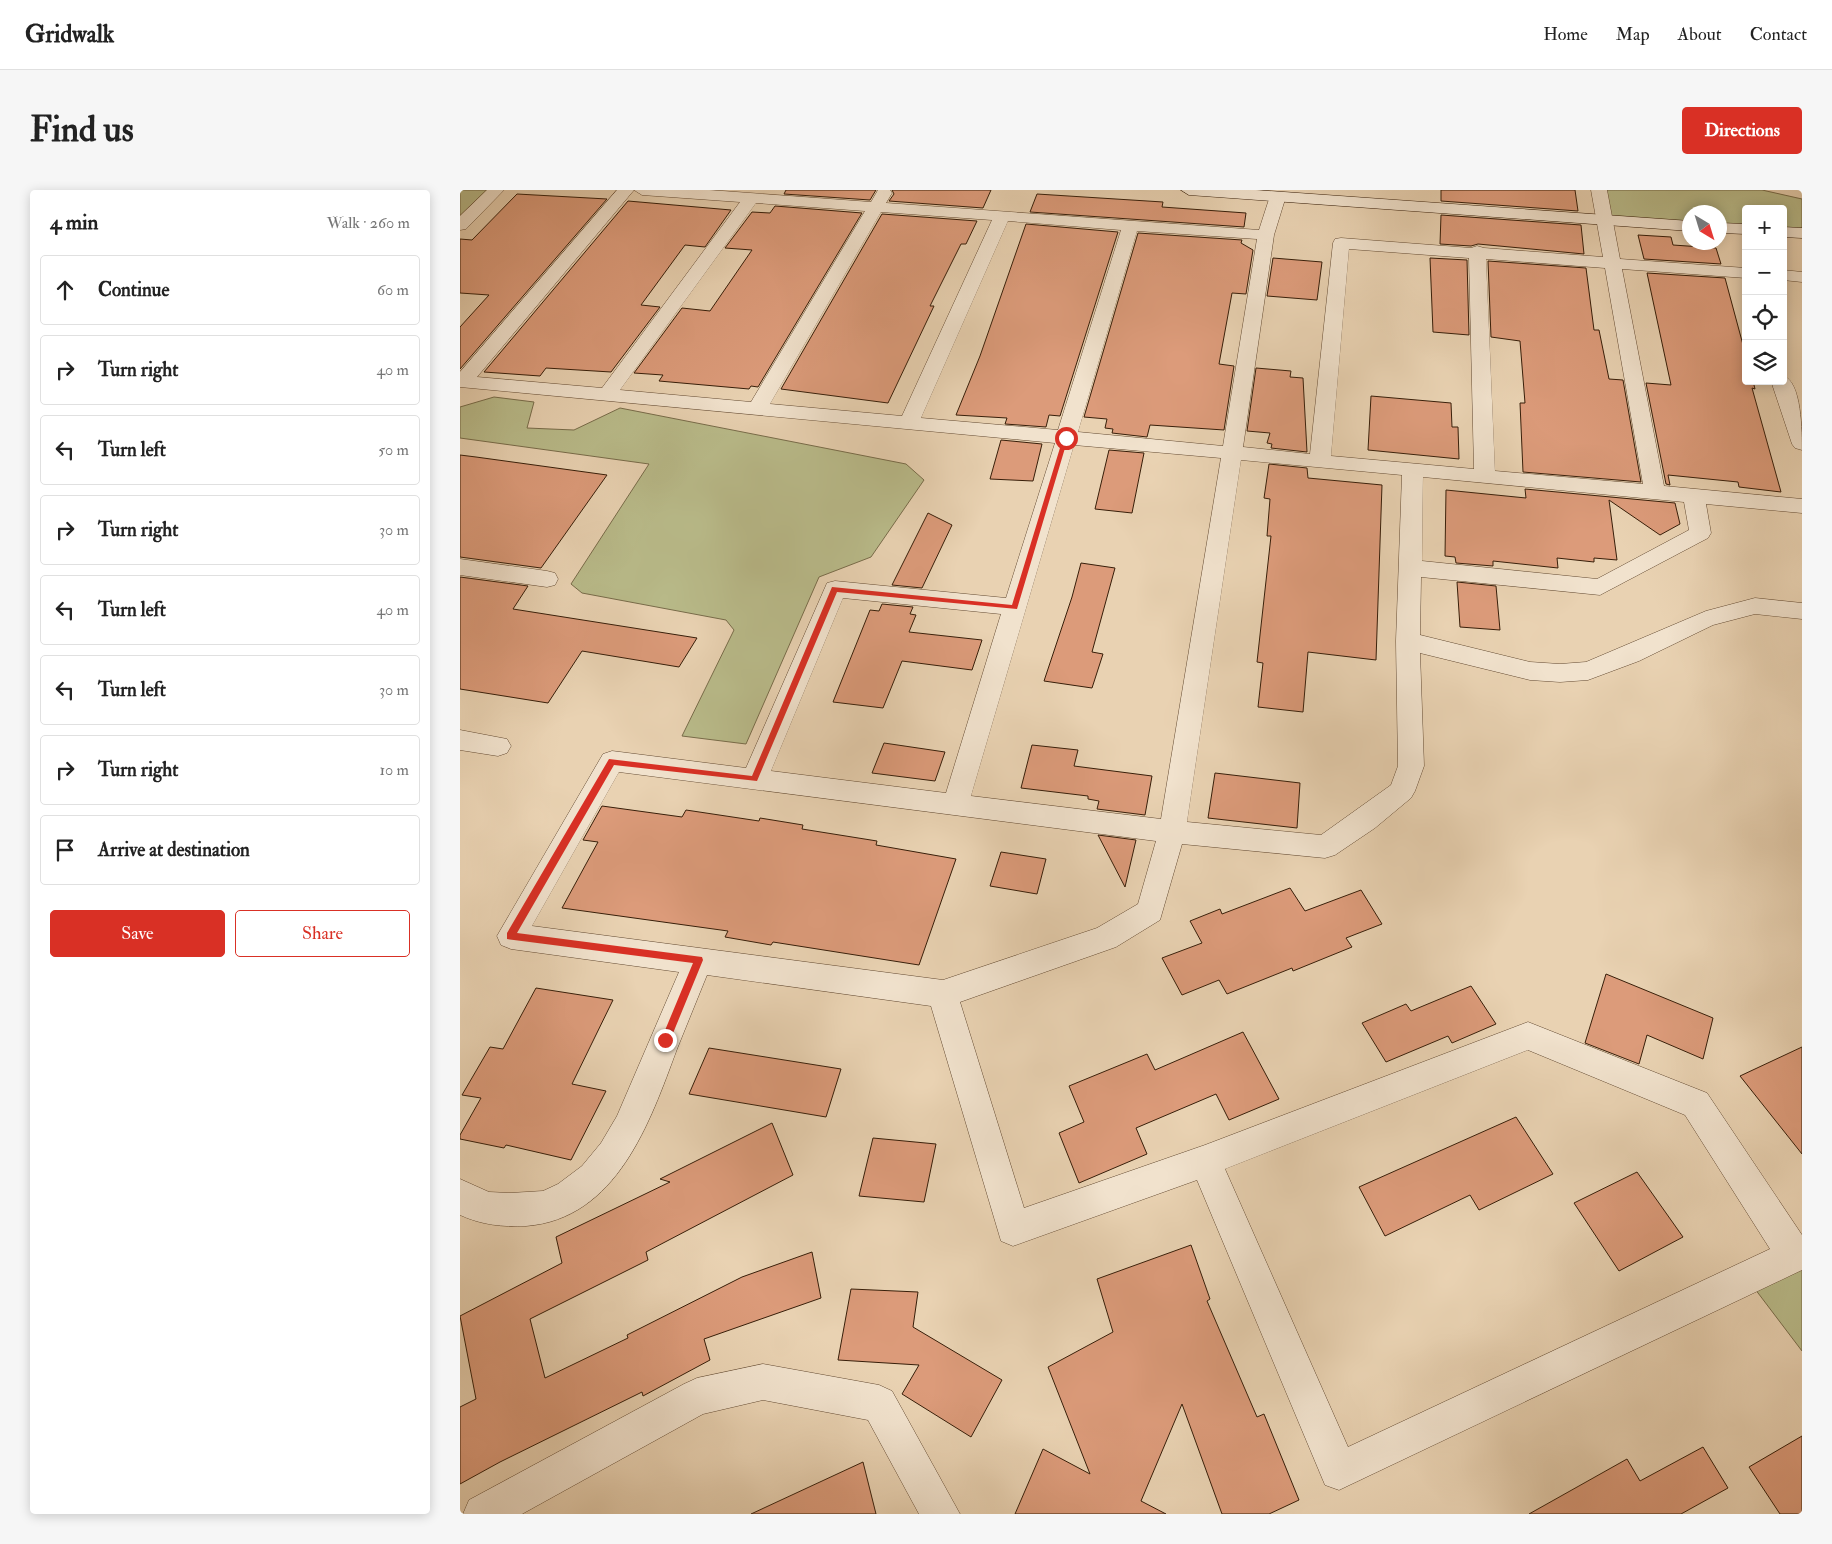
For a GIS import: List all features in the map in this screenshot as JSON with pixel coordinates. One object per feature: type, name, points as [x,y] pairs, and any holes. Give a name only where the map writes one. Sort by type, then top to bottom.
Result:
[{"type":"street","points":[[460,225],[496,190]]},
{"type":"street","points":[[462,381],[626,190]]},
{"type":"street","points":[[642,190],[1266,236]]},
{"type":"street","points":[[757,409],[886,190]]},
{"type":"street","points":[[1189,190],[1279,193],[1682,225]]},
{"type":"street","points":[[1598,190],[1655,492]]},
{"type":"street","points":[[1279,193],[1266,236],[1172,832],[1150,911],[1106,938],[943,994],[510,936],[612,761],[956,803],[1172,832],[1326,847],[1402,791],[1410,766],[1408,641],[1413,470]]},
{"type":"street","points":[[607,395],[751,198]]},
{"type":"street","points":[[909,423],[1002,216]]},
{"type":"street","points":[[956,803],[1130,227]]},
{"type":"street","points":[[1727,228],[1742,229]]},
{"type":"street","points":[[1787,232],[1802,233]]},
{"type":"street","points":[[1320,461],[1341,243],[1742,273]]},
{"type":"street","points":[[1477,252],[1486,477]]},
{"type":"street","points":[[1787,275],[1802,277]]},
{"type":"street","points":[[462,381],[1802,506]]},
{"type":"street","points":[[1782,385],[1802,444]]},
{"type":"street","points":[[1410,568],[1600,588],[1700,533],[1694,496]]},
{"type":"street","points":[[460,567],[548,579]]},
{"type":"street","points":[[754,779],[834,589],[1015,607]]},
{"type":"street","points":[[1408,641],[1530,671],[1560,673],[1588,671],[1630,655],[1706,619],[1755,606],[1802,611]]},
{"type":"street","points":[[460,740],[498,746]]},
{"type":"street","points":[[460,1196],[476,1207],[527,1211],[559,1202],[587,1184],[616,1150],[640,1106],[699,960]]},
{"type":"street","points":[[943,994],[1013,1229],[1205,1161],[1528,1036],[1696,1104],[1798,1254],[1339,1471],[1205,1161]]},
{"type":"street","points":[[483,1514],[697,1397],[763,1382],[879,1404],[940,1514]]},
{"type":"green space","points":[[460,190],[492,190],[460,219]]},
{"type":"green space","points":[[1605,190],[1762,190],[1802,199],[1802,230],[1787,229],[1787,205],[1742,205],[1742,226],[1727,225],[1727,205],[1682,205],[1682,222],[1610,217]]},
{"type":"green space","points":[[494,397],[534,402],[527,428],[574,430],[620,408],[906,464],[924,480],[871,557],[819,577],[746,744],[682,736],[734,630],[726,620],[582,593],[571,584],[649,464],[460,438],[460,407]]},
{"type":"green space","points":[[1802,1269],[1802,1351],[1755,1289]]},
{"type":"building","points":[[786,190],[876,190],[870,200],[784,194]]},
{"type":"building","points":[[892,190],[991,190],[983,208],[889,201],[894,194]]},
{"type":"building","points":[[1441,190],[1575,190],[1578,211],[1441,201]]},
{"type":"building","points":[[517,194],[607,199],[460,369],[460,327],[489,295],[460,293],[460,239],[472,240]]},
{"type":"building","points":[[1037,194],[1163,202],[1162,207],[1246,213],[1244,227],[1030,212]]},
{"type":"building","points":[[628,201],[731,210],[705,247],[685,245],[641,305],[660,307],[611,372],[546,368],[540,376],[484,372]]},
{"type":"building","points":[[775,206],[862,213],[758,387],[751,386],[749,389],[659,381],[663,375],[634,373],[682,308],[710,311],[752,250],[725,248],[752,212],[770,213]]},
{"type":"building","points":[[882,214],[977,221],[966,244],[961,244],[930,306],[934,306],[888,403],[781,389]]},
{"type":"building","points":[[1441,215],[1581,225],[1584,254],[1478,244],[1471,246],[1440,244]]},
{"type":"building","points":[[1026,224],[1118,232],[1060,416],[1049,415],[1046,427],[1005,424],[1007,418],[956,415],[980,356]]},
{"type":"building","points":[[1138,233],[1242,240],[1241,243],[1253,250],[1246,294],[1232,293],[1219,364],[1234,366],[1224,430],[1150,425],[1147,437],[1112,433],[1113,429],[1105,428],[1107,419],[1084,417]]},
{"type":"building","points":[[1638,235],[1671,237],[1673,245],[1682,246],[1682,250],[1717,250],[1721,264],[1644,259]]},
{"type":"building","points":[[1273,258],[1322,262],[1317,300],[1267,296]]},
{"type":"building","points":[[1430,258],[1467,260],[1469,335],[1433,332]]},
{"type":"building","points":[[1488,261],[1586,268],[1594,330],[1599,330],[1609,379],[1623,380],[1641,482],[1523,472],[1520,403],[1525,403],[1520,341],[1491,337]]},
{"type":"building","points":[[1647,273],[1725,278],[1742,341],[1742,385],[1754,385],[1755,389],[1752,388],[1781,492],[1739,487],[1738,482],[1668,475],[1670,485],[1666,484],[1646,383],[1671,385]]},
{"type":"building","points":[[1256,368],[1291,371],[1290,377],[1303,378],[1307,452],[1271,448],[1272,444],[1267,443],[1270,433],[1247,431]]},
{"type":"building","points":[[1371,396],[1451,403],[1452,427],[1458,427],[1459,459],[1368,450]]},
{"type":"building","points":[[1001,440],[1042,444],[1033,481],[990,479]]},
{"type":"building","points":[[1109,450],[1144,453],[1132,513],[1095,509]]},
{"type":"building","points":[[460,455],[607,475],[541,568],[460,557]]},
{"type":"building","points":[[1269,464],[1307,468],[1308,478],[1382,485],[1376,660],[1308,652],[1303,712],[1258,707],[1263,663],[1257,662],[1271,536],[1267,536],[1270,499],[1264,498]]},
{"type":"building","points":[[1525,489],[1675,503],[1680,524],[1660,535],[1609,500],[1617,560],[1594,558],[1594,562],[1557,558],[1558,568],[1493,561],[1493,566],[1456,563],[1455,557],[1445,556],[1446,490],[1526,498]]},
{"type":"building","points":[[928,513],[952,525],[922,588],[892,585]]},
{"type":"building","points":[[1081,563],[1115,568],[1092,652],[1103,654],[1092,688],[1044,681],[1072,597]]},
{"type":"building","points":[[460,577],[528,586],[513,609],[697,638],[679,667],[582,651],[548,703],[460,689]]},
{"type":"building","points":[[1457,582],[1496,586],[1500,630],[1460,627]]},
{"type":"building","points":[[882,604],[913,607],[910,614],[916,615],[909,632],[982,640],[972,670],[902,661],[883,708],[833,702],[870,610],[879,611]]},
{"type":"building","points":[[884,743],[945,752],[935,781],[872,773]]},
{"type":"building","points":[[1032,745],[1078,750],[1074,766],[1152,776],[1145,815],[1097,809],[1099,801],[1088,799],[1088,796],[1021,788]]},
{"type":"building","points":[[1215,773],[1300,783],[1297,828],[1208,818]]},
{"type":"building","points":[[602,806],[682,817],[686,810],[759,821],[760,818],[803,825],[802,829],[877,841],[876,845],[956,859],[919,965],[773,942],[771,945],[725,937],[728,931],[562,908],[598,842],[583,840]]},
{"type":"building","points":[[1098,835],[1136,840],[1125,887]]},
{"type":"building","points":[[1001,852],[1046,859],[1037,894],[990,886]]},
{"type":"building","points":[[1290,888],[1305,911],[1361,890],[1382,924],[1346,938],[1352,947],[1293,971],[1292,968],[1227,994],[1219,980],[1182,995],[1162,958],[1202,943],[1190,921],[1220,909],[1222,914]]},
{"type":"building","points":[[1606,974],[1713,1018],[1703,1059],[1647,1035],[1639,1064],[1585,1043]]},
{"type":"building","points":[[1471,986],[1496,1024],[1452,1043],[1448,1036],[1386,1062],[1362,1023],[1406,1004],[1411,1011]]},
{"type":"building","points":[[536,988],[613,1000],[572,1084],[606,1091],[571,1160],[506,1145],[504,1148],[460,1139],[460,1135],[481,1098],[462,1095],[490,1047],[503,1049]]},
{"type":"building","points":[[1243,1032],[1279,1099],[1229,1120],[1216,1094],[1136,1128],[1147,1154],[1079,1183],[1059,1133],[1084,1122],[1069,1086],[1147,1054],[1155,1070]]},
{"type":"building","points":[[1802,1047],[1802,1154],[1740,1076]]},
{"type":"building","points":[[709,1048],[841,1069],[826,1117],[689,1094]]},
{"type":"building","points":[[1516,1117],[1553,1174],[1479,1210],[1470,1195],[1385,1236],[1359,1187]]},
{"type":"building","points":[[772,1123],[793,1175],[646,1252],[648,1260],[530,1319],[545,1378],[628,1338],[627,1335],[742,1277],[812,1252],[821,1298],[704,1339],[710,1360],[643,1396],[642,1392],[500,1462],[460,1484],[460,1407],[476,1399],[460,1316],[562,1263],[556,1237],[670,1182],[660,1179]]},
{"type":"building","points":[[873,1138],[936,1144],[924,1202],[859,1196]]},
{"type":"building","points":[[1637,1172],[1683,1237],[1619,1271],[1574,1203]]},
{"type":"building","points":[[1191,1245],[1210,1299],[1207,1301],[1257,1417],[1264,1414],[1299,1500],[1269,1514],[1222,1514],[1182,1404],[1141,1501],[1166,1514],[1015,1514],[1043,1449],[1090,1474],[1048,1367],[1113,1332],[1097,1279]]},
{"type":"building","points":[[851,1289],[918,1292],[913,1327],[1002,1380],[971,1437],[902,1394],[919,1365],[838,1360]]},
{"type":"building","points":[[1802,1436],[1802,1514],[1780,1514],[1749,1467]]},
{"type":"building","points":[[1703,1447],[1728,1488],[1681,1514],[1529,1514],[1627,1459],[1640,1481]]},
{"type":"building","points":[[863,1462],[876,1514],[751,1514]]},
{"type":"route","points":[[665,1040],[699,960],[510,936],[612,761],[754,779],[834,589],[1015,607],[1066,438]]}]
